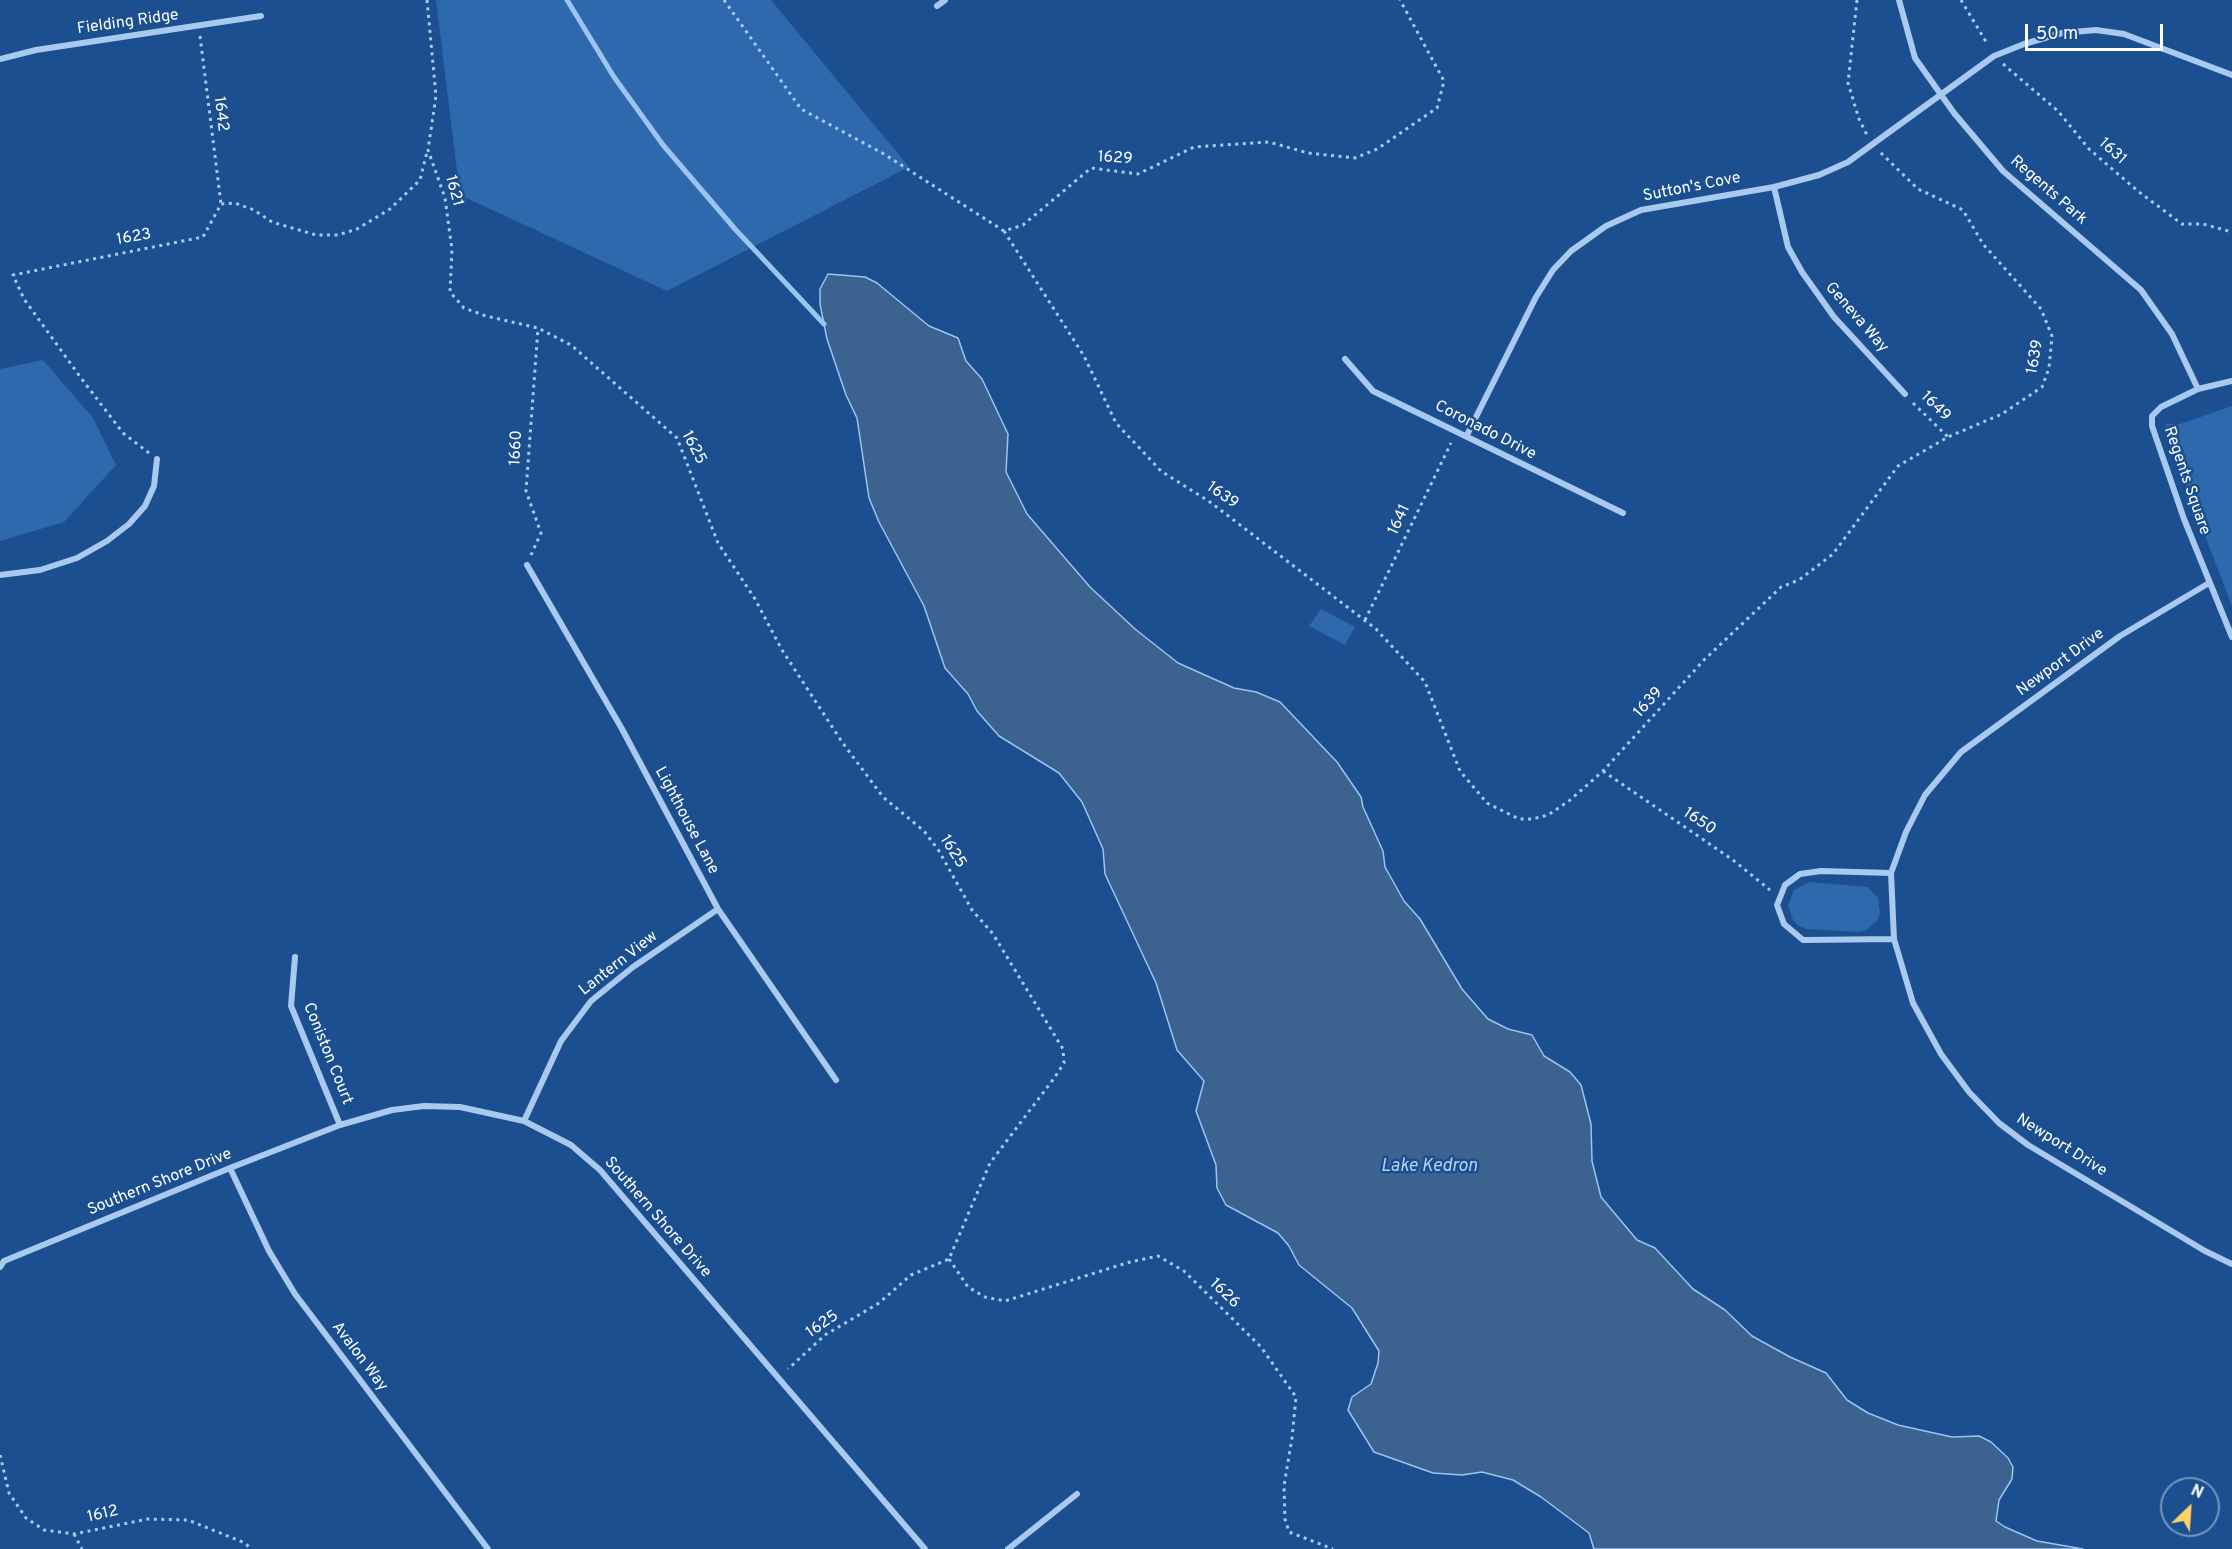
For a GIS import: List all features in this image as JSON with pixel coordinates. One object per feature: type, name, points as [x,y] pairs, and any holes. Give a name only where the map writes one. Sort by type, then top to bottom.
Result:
[{"type":"street","points":[[937,6],[945,0]]},
{"type":"street","name":"Regents Park","points":[[1899,0],[1915,58],[1954,113],[2003,171],[2140,290],[2172,334],[2198,389]]},
{"type":"street","name":"Fielding Ridge","points":[[0,59],[36,50],[261,16]]},
{"type":"street","name":"Sutton's Cove","points":[[1467,435],[1536,297],[1553,270],[1571,252],[1606,226],[1641,210],[1774,187],[1839,166],[1994,56],[2062,33],[2096,30],[2124,34],[2154,43],[2232,75]]},
{"type":"street","name":"Geneva Way","points":[[1774,187],[1788,247],[1802,272],[1834,317],[1905,394]]},
{"type":"street","name":"Coronado Drive","points":[[1345,359],[1373,391],[1623,513]]},
{"type":"street","name":"Regents Square","points":[[2232,381],[2198,389],[2161,407],[2152,416],[2152,426],[2232,637]]},
{"type":"street","points":[[0,575],[40,570],[77,558],[107,541],[129,524],[145,506],[154,486],[157,459]]},
{"type":"street","name":"Lighthouse Lane","points":[[527,565],[622,729],[718,909],[836,1080]]},
{"type":"street","name":"Newport Drive","points":[[2210,583],[2120,636],[1960,752],[1925,795],[1906,832],[1891,873],[1894,939],[1913,1003],[1941,1054],[1969,1092],[1999,1123],[2028,1145],[2205,1251],[2232,1264]]},
{"type":"street","points":[[1891,873],[1821,871],[1800,874],[1785,885],[1778,905],[1784,924],[1803,940],[1894,939]]},
{"type":"street","name":"Lantern View","points":[[524,1122],[561,1041],[591,1000],[633,967],[718,909]]},
{"type":"street","name":"Coniston Court","points":[[295,957],[291,1006],[340,1125]]},
{"type":"street","name":"Southern Shore Drive","points":[[1,1262],[340,1125],[392,1110],[424,1106],[460,1107],[524,1122],[571,1145],[600,1170],[925,1549]]},
{"type":"street","name":"Avalon Way","points":[[230,1168],[269,1251],[295,1294],[488,1549]]},
{"type":"street","points":[[1008,1549],[1077,1494]]},
{"type":"path","name":"1621","points":[[427,0],[436,96],[428,150],[446,198],[452,250],[450,292],[464,308],[486,316],[538,328]]},
{"type":"path","points":[[724,0],[801,109],[884,153],[1004,231]]},
{"type":"path","name":"1629","points":[[1004,231],[1031,220],[1091,168],[1138,174],[1194,147],[1269,142],[1308,153],[1355,158],[1377,149],[1437,108],[1444,81],[1400,0]]},
{"type":"path","name":"1639","points":[[1004,231],[1084,356],[1116,423],[1161,471],[1210,502],[1365,620],[1425,682],[1460,771],[1487,803],[1519,819],[1548,815],[1569,801],[1603,771],[1704,660],[1781,587],[1799,580],[1833,554],[1898,466],[1948,437],[2002,414],[2042,387],[2049,368],[2052,336],[2041,309],[1983,244],[1963,210],[1917,189],[1873,144],[1858,119],[1848,84],[1857,0]]},
{"type":"path","points":[[1962,0],[1994,56]]},
{"type":"path","name":"1642","points":[[200,27],[202,68],[221,204]]},
{"type":"path","name":"1631","points":[[1994,56],[2058,111],[2089,149],[2182,224],[2204,224],[2232,232]]},
{"type":"path","points":[[221,204],[235,202],[254,210],[272,222],[316,235],[338,235],[357,229],[390,209],[420,180],[428,150]]},
{"type":"path","name":"1623","points":[[157,459],[123,433],[24,299],[13,275],[90,257],[203,237],[221,204]]},
{"type":"path","name":"1660","points":[[527,565],[541,533],[526,491],[538,328]]},
{"type":"path","name":"1625","points":[[538,328],[572,345],[677,438],[718,543],[755,599],[782,650],[842,741],[883,797],[924,831],[939,850],[972,910],[993,934],[1063,1049],[1064,1063],[1060,1070],[990,1163],[949,1259],[911,1275],[879,1303],[825,1335],[777,1378]]},
{"type":"path","name":"1649","points":[[1905,394],[1948,437]]},
{"type":"path","name":"1641","points":[[1365,620],[1458,431]]},
{"type":"path","name":"1650","points":[[1603,771],[1733,860],[1779,897]]},
{"type":"path","name":"1626","points":[[949,1259],[968,1287],[985,1297],[1005,1301],[1086,1275],[1158,1256],[1184,1272],[1261,1347],[1296,1396],[1293,1438],[1284,1485],[1285,1519],[1289,1532],[1333,1549]]},
{"type":"path","name":"1612","points":[[0,1455],[9,1493],[26,1518],[44,1530],[74,1534],[147,1519],[188,1520],[245,1543],[251,1549]]},
{"type":"path","points":[[74,1534],[82,1549]]},
{"type":"shaded area","points":[[436,0],[771,0],[909,167],[667,291],[460,195]]},
{"type":"shaded area","points":[[43,360],[93,418],[116,465],[64,522],[0,541],[0,369]]},
{"type":"shaded area","points":[[2232,406],[2232,606],[2166,435],[2166,424],[2180,424]]},
{"type":"shaded area","points":[[1321,609],[1355,627],[1345,645],[1309,626]]},
{"type":"shaded area","points":[[1809,882],[1868,887],[1878,898],[1880,913],[1877,921],[1866,930],[1859,932],[1806,929],[1799,926],[1793,920],[1788,905],[1794,890]]},
{"type":"water","name":"Lake Kedron","points":[[828,274],[865,277],[877,283],[929,326],[958,338],[966,361],[982,379],[1008,434],[1006,472],[1027,514],[1090,587],[1135,629],[1178,663],[1234,688],[1256,692],[1280,702],[1337,762],[1361,797],[1363,807],[1383,851],[1385,867],[1404,901],[1420,919],[1462,989],[1488,1019],[1508,1029],[1532,1035],[1544,1056],[1570,1072],[1581,1085],[1591,1124],[1592,1161],[1601,1197],[1637,1240],[1655,1248],[1693,1289],[1725,1310],[1752,1336],[1826,1373],[1847,1400],[1868,1413],[1898,1425],[1952,1437],[1979,1436],[1991,1442],[2008,1458],[2013,1467],[2012,1479],[1999,1500],[1996,1521],[2037,1541],[2083,1549],[1594,1549],[1589,1533],[1541,1497],[1513,1480],[1482,1472],[1462,1475],[1433,1473],[1374,1452],[1348,1410],[1352,1397],[1371,1384],[1378,1363],[1379,1351],[1352,1308],[1299,1265],[1289,1246],[1278,1233],[1226,1205],[1217,1188],[1216,1165],[1196,1111],[1204,1081],[1177,1050],[1156,983],[1105,874],[1103,849],[1082,802],[1059,773],[999,736],[977,711],[968,694],[945,668],[924,606],[879,522],[869,498],[857,418],[846,395],[827,339],[820,304],[820,289]]},
{"type":"waterway","points":[[567,0],[614,77],[663,145],[735,229],[824,324]]}]
